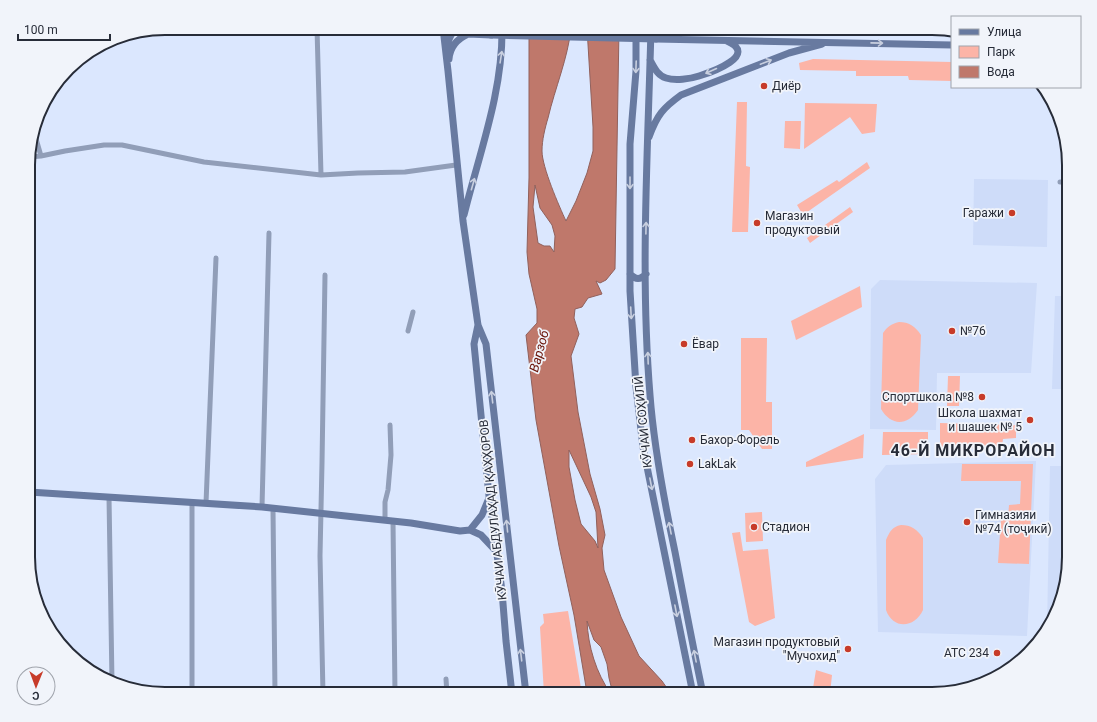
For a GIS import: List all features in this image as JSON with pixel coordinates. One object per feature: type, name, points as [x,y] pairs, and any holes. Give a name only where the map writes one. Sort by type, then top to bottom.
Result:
[{"type":"main road","name":"КӮЧАИ АБДУЛАҲАД ҚАҲҲОРОВ","points":[[444,35],[456,165],[478,325],[486,344],[525,687]]},
{"type":"main road","points":[[446,47],[450,35]]},
{"type":"main road","points":[[448,71],[449,53],[459,38],[466,35]]},
{"type":"main road","points":[[491,35],[951,45]]},
{"type":"main road","name":"КӮЧАИ АБДУЛАҲАД ҚАҲҲОРОВ","points":[[463,221],[488,124],[502,49],[502,35]]},
{"type":"main road","points":[[636,35],[636,71],[630,144],[630,274],[636,388],[643,448],[691,687]]},
{"type":"main road","name":"КӮЧАИ СОҲИЛӢ","points":[[653,35],[650,60],[646,144],[646,274],[650,396],[658,464],[702,687]]},
{"type":"main road","points":[[650,60],[656,72],[666,78],[686,79],[699,76],[730,63],[736,58],[738,53],[737,47],[725,40]]},
{"type":"main road","points":[[646,144],[655,120],[669,103],[682,95],[789,53],[829,42]]},
{"type":"main road","points":[[630,274],[634,278],[638,279],[642,278],[646,274]]},
{"type":"main road","name":"КӮЧАИ АБДУЛАҲАД ҚАҲҲОРОВ","points":[[478,325],[474,344],[489,496],[497,552],[511,687]]},
{"type":"main road","points":[[35,492],[262,507],[385,520],[460,531],[470,530],[481,535],[497,552]]},
{"type":"main road","points":[[470,530],[482,515],[489,496]]},
{"type":"street","points":[[317,35],[321,175]]},
{"type":"street","points":[[37,142],[41,156]]},
{"type":"street","points":[[35,157],[104,145],[122,146],[204,162],[321,175],[358,172],[405,172],[456,165]]},
{"type":"street","points":[[262,507],[269,233]]},
{"type":"street","points":[[206,503],[216,258]]},
{"type":"street","points":[[323,687],[320,556],[325,275]]},
{"type":"street","points":[[408,331],[413,312]]},
{"type":"street","points":[[385,520],[385,502],[388,490],[391,455],[390,425]]},
{"type":"street","points":[[109,498],[112,676]]},
{"type":"street","points":[[192,502],[192,687]]},
{"type":"street","points":[[273,509],[275,687]]},
{"type":"street","points":[[393,521],[395,687]]},
{"type":"street","points":[[446,679],[447,687]]},
{"type":"shaded area","points":[[974,179],[1048,180],[1047,247],[973,245]]},
{"type":"shaded area","name":"№76","points":[[880,280],[1037,283],[1031,373],[937,373],[936,430],[870,429],[871,289]]},
{"type":"shaded area","points":[[1055,296],[1062,296],[1062,389],[1052,389]]},
{"type":"shaded area","points":[[1036,461],[1027,636],[878,632],[875,479],[886,465]]},
{"type":"shaded area","points":[[1050,466],[1062,466],[1062,565],[1055,599],[1047,617]]},
{"type":"green space","points":[[813,59],[951,62],[951,81],[909,80],[908,76],[856,76],[856,71],[800,70],[799,63]]},
{"type":"green space","points":[[737,102],[747,102],[746,166],[750,167],[748,232],[732,232]]},
{"type":"green space","points":[[805,103],[877,104],[875,132],[862,134],[850,117],[804,149]]},
{"type":"green space","points":[[785,121],[801,121],[800,149],[784,148]]},
{"type":"green space","points":[[867,162],[870,168],[803,215],[797,205],[837,180],[839,182]]},
{"type":"green space","points":[[850,207],[853,212],[810,243],[807,238]]},
{"type":"green space","points":[[860,286],[862,307],[796,340],[791,321]]},
{"type":"green space","points":[[899,322],[912,325],[921,335],[918,410],[909,419],[899,422],[889,419],[881,409],[883,333],[890,326]]},
{"type":"green space","points":[[741,338],[767,338],[766,402],[772,402],[772,449],[762,449],[749,430],[741,430]]},
{"type":"green space","points":[[948,376],[960,376],[959,406],[947,406]]},
{"type":"green space","points":[[940,423],[1016,425],[1016,438],[1003,439],[1002,447],[940,448]]},
{"type":"green space","points":[[883,432],[928,432],[928,454],[882,455]]},
{"type":"green space","points":[[864,434],[863,458],[806,467],[806,462]]},
{"type":"green space","points":[[962,464],[1033,464],[1029,564],[998,563],[1001,518],[1008,518],[1009,505],[1020,504],[1021,481],[961,481]]},
{"type":"green space","name":"Стадион","points":[[762,512],[763,541],[746,542],[745,513]]},
{"type":"green space","points":[[901,525],[914,528],[923,538],[923,610],[915,620],[904,624],[899,624],[894,621],[886,610],[886,540],[895,527]]},
{"type":"green space","points":[[740,532],[743,551],[768,549],[775,618],[755,626],[749,622],[732,533]]},
{"type":"green space","points":[[568,611],[581,687],[544,687],[540,627],[544,623],[543,614]]},
{"type":"green space","points":[[816,670],[832,675],[831,687],[813,687]]},
{"type":"water","name":"Варзоб","points":[[529,35],[570,35],[564,62],[545,130],[542,151],[548,176],[566,221],[587,173],[593,151],[587,35],[619,35],[615,269],[606,280],[600,283],[596,281],[602,294],[588,298],[582,307],[575,309],[574,318],[579,334],[571,356],[578,412],[590,474],[600,509],[605,535],[602,548],[604,570],[621,617],[639,656],[666,687],[611,687],[607,664],[601,647],[594,640],[587,621],[591,650],[597,668],[607,687],[586,687],[574,615],[559,546],[536,420],[526,335],[537,323],[537,309],[529,274],[527,252],[529,178]],"holes":[[[535,185],[540,208],[552,225],[555,236],[554,252],[550,246],[544,246],[538,243],[533,207]],[[569,450],[591,497],[596,512],[598,548],[595,541],[581,524],[569,467]]]},
{"type":"place","name":"Диёр","points":[[764,86]]},
{"type":"place","name":"Гаражи","points":[[1012,213]]},
{"type":"place","name":"Магазин продуктовый","points":[[757,223]]},
{"type":"place","name":"№76","points":[[952,331]]},
{"type":"place","name":"Ёвар","points":[[684,344]]},
{"type":"place","name":"Спортшкола №8","points":[[982,397]]},
{"type":"place","name":"Школа шахмат и шашек № 5","points":[[1030,420]]},
{"type":"place","name":"Бахор-Форель","points":[[692,440]]},
{"type":"place","name":"LakLak","points":[[690,464]]},
{"type":"place","name":"Гимназияи №74 (тоҷикӣ)","points":[[967,522]]},
{"type":"place","name":"Стадион","points":[[754,527]]},
{"type":"place","name":"Магазин продуктовый \"Мучохид\"","points":[[848,649]]},
{"type":"place","name":"АТС 234","points":[[997,653]]},
{"type":"district","name":"46-Й МИКРОРАЙОН","points":[[973,450]]}]
